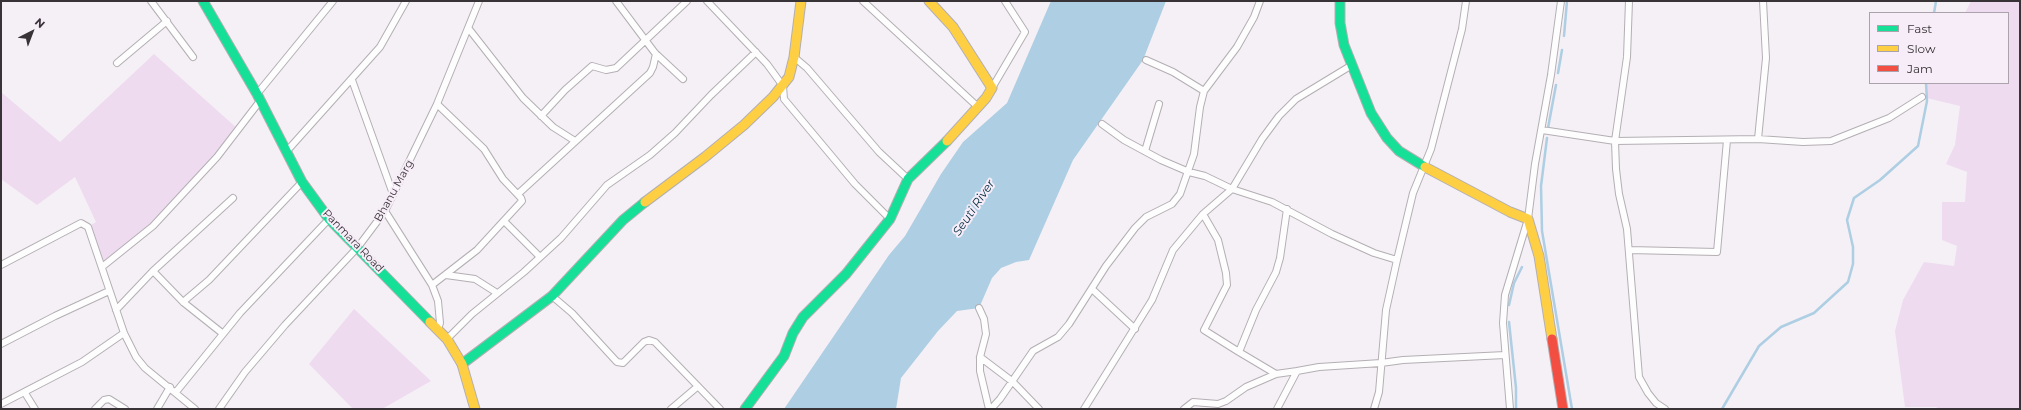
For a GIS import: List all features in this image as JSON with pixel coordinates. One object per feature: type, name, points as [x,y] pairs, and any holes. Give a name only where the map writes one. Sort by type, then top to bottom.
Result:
[{"type":"street","points":[[151,1],[193,57]]},
{"type":"street","points":[[102,267],[154,226],[217,157],[258,98],[333,1]]},
{"type":"street","points":[[286,152],[380,47],[406,1]]},
{"type":"street","name":"Bhanu Marg","points":[[219,409],[245,372],[280,331],[358,247],[385,211],[437,104],[469,29],[479,1]]},
{"type":"street","points":[[616,1],[656,54],[683,79]]},
{"type":"street","points":[[541,116],[565,90],[592,66],[606,70],[616,68],[687,1]]},
{"type":"street","points":[[706,1],[756,52],[783,86],[784,99],[803,123],[855,184],[890,219]]},
{"type":"street","points":[[462,364],[552,296],[623,220],[744,125],[783,86],[789,77],[794,57],[801,1]]},
{"type":"street","points":[[863,1],[978,107]]},
{"type":"street","points":[[929,1],[953,27],[992,88]]},
{"type":"street","points":[[745,409],[784,356],[804,317],[846,274],[890,219],[908,179],[937,152],[986,98],[1025,32],[1005,1]]},
{"type":"street","points":[[990,409],[1013,382],[1033,351],[1058,337],[1066,328],[1106,266],[1135,228],[1146,217],[1172,204],[1180,194],[1189,172],[1204,91],[1237,47],[1254,17],[1260,1]]},
{"type":"street","points":[[1340,1],[1340,23],[1344,44],[1371,113],[1387,138],[1399,151],[1422,166],[1486,198],[1510,212],[1528,219]]},
{"type":"street","points":[[1374,409],[1379,392],[1386,310],[1397,260],[1413,192],[1422,166],[1431,149],[1462,29],[1466,1]]},
{"type":"street","points":[[1510,409],[1503,324],[1505,295],[1528,219],[1535,164],[1551,75],[1561,1]]},
{"type":"street","points":[[1629,1],[1627,57],[1615,140],[1619,194],[1628,229],[1639,377],[1648,393],[1656,403],[1665,409]]},
{"type":"street","points":[[1758,139],[1766,58],[1763,1]]},
{"type":"street","name":"Panmara Road","points":[[205,2],[302,182],[329,219],[447,339],[462,364],[475,409]]},
{"type":"street","points":[[118,63],[167,21]]},
{"type":"street","points":[[469,29],[524,98],[541,116],[560,132],[575,141]]},
{"type":"street","points":[[447,339],[497,293],[561,238],[607,185],[650,155],[675,133],[711,95],[756,52]]},
{"type":"street","points":[[518,194],[650,73],[656,54]]},
{"type":"street","points":[[794,57],[816,79],[879,152],[908,179]]},
{"type":"street","points":[[1146,60],[1173,72],[1204,91]]},
{"type":"street","points":[[1084,409],[1152,300],[1172,250],[1202,214],[1232,189],[1262,139],[1279,116],[1296,99],[1352,65]]},
{"type":"street","points":[[352,80],[393,194]]},
{"type":"street","points":[[1542,130],[1615,140],[1758,139],[1803,142],[1831,141],[1849,136],[1889,118],[1922,97]]},
{"type":"street","points":[[432,285],[477,250],[521,204],[521,198],[503,179],[484,149],[437,104]]},
{"type":"street","points":[[1144,151],[1159,104]]},
{"type":"street","points":[[1102,124],[1144,151],[1189,172],[1205,176],[1232,189],[1287,209],[1332,234],[1374,253],[1397,260]]},
{"type":"street","points":[[1629,250],[1716,252],[1727,140]]},
{"type":"street","points":[[183,302],[208,280],[302,182]]},
{"type":"street","points":[[116,310],[153,270],[233,198]]},
{"type":"street","points":[[1239,352],[1256,310],[1276,272],[1280,258],[1287,209]]},
{"type":"street","points":[[385,211],[432,285],[438,301],[440,323],[438,329]]},
{"type":"street","points":[[1202,214],[1218,240],[1226,273],[1227,285],[1204,330],[1276,374]]},
{"type":"street","points":[[176,392],[222,334],[329,219]]},
{"type":"street","points":[[1528,219],[1539,256],[1563,409]]},
{"type":"street","points":[[504,221],[540,257]]},
{"type":"street","points":[[1,265],[81,223],[88,227],[124,333],[136,357],[146,368],[195,409]]},
{"type":"street","points":[[153,270],[183,302],[222,334]]},
{"type":"street","points":[[446,275],[475,279],[497,293]]},
{"type":"street","points":[[1092,289],[1135,329]]},
{"type":"street","points":[[1,344],[55,316],[109,291]]},
{"type":"street","points":[[552,296],[572,313],[617,362],[623,363],[644,342],[649,340],[655,342],[720,409]]},
{"type":"street","points":[[979,308],[984,319],[986,334],[980,357],[980,371],[990,409]]},
{"type":"street","points":[[1,404],[25,393],[82,362],[124,333]]},
{"type":"street","points":[[1184,409],[1193,402],[1218,404],[1226,401],[1246,387],[1276,374],[1319,367],[1382,363],[1403,360],[1505,355]]},
{"type":"street","points":[[980,357],[1013,382],[1039,409]]},
{"type":"street","points":[[1277,409],[1297,371]]},
{"type":"street","points":[[157,409],[170,387]]},
{"type":"street","points":[[671,409],[697,387]]},
{"type":"street","points":[[25,393],[35,409]]},
{"type":"street","points":[[95,409],[104,400],[109,399],[125,409]]},
{"type":"shaded area","points":[[1971,1],[2020,1],[2020,409],[1939,409],[1936,407],[1905,407],[1895,331],[1903,300],[1924,262],[1954,266],[1957,246],[1942,240],[1942,202],[1965,202],[1967,172],[1946,164],[1955,145],[1960,106],[1927,98],[1926,84],[2009,84],[2009,12],[1966,12]]},
{"type":"shaded area","points":[[154,54],[239,130],[153,226],[102,267],[88,227],[96,222],[75,177],[37,205],[1,179],[1,92],[60,142]]},
{"type":"shaded area","points":[[354,309],[431,381],[382,409],[353,409],[309,364]]},
{"type":"water","name":"Seuti River","points":[[1051,1],[1166,1],[1143,60],[1073,160],[1029,260],[1016,262],[1001,268],[992,278],[979,308],[957,311],[938,331],[901,378],[896,409],[784,409],[889,255],[905,236],[941,174],[963,142],[1007,103]]},
{"type":"waterway","points":[[1564,36],[1567,1]]},
{"type":"waterway","points":[[1934,12],[1936,1]]},
{"type":"waterway","points":[[1558,73],[1562,50]]},
{"type":"waterway","points":[[1722,409],[1759,346],[1781,327],[1814,313],[1848,282],[1853,264],[1853,247],[1847,220],[1854,198],[1880,180],[1918,146],[1927,101],[1926,84]]},
{"type":"waterway","points":[[1548,128],[1556,85]]},
{"type":"waterway","points":[[1547,138],[1541,186],[1542,231],[1572,409]]},
{"type":"waterway","points":[[1509,305],[1514,283],[1522,267]]},
{"type":"waterway","points":[[1509,322],[1516,388],[1516,409]]},
{"type":"traffic: fast","points":[[203,1],[257,94],[302,182],[329,219],[430,322]]},
{"type":"traffic: fast","points":[[1340,1],[1340,23],[1344,45],[1371,113],[1387,138],[1399,151],[1425,167]]},
{"type":"traffic: fast","points":[[745,409],[784,356],[793,333],[803,317],[846,274],[890,219],[908,179],[947,141]]},
{"type":"traffic: fast","points":[[462,364],[552,296],[623,220],[645,202]]},
{"type":"traffic: slow","points":[[645,202],[705,157],[744,125],[773,97],[789,77],[794,57],[801,1]]},
{"type":"traffic: slow","points":[[929,1],[953,27],[992,88],[986,98],[947,141]]},
{"type":"traffic: slow","points":[[1425,167],[1510,212],[1528,219],[1539,256],[1552,339]]},
{"type":"traffic: slow","points":[[430,322],[447,339],[462,364],[475,409]]},
{"type":"traffic: jam","points":[[1552,339],[1563,409]]}]
